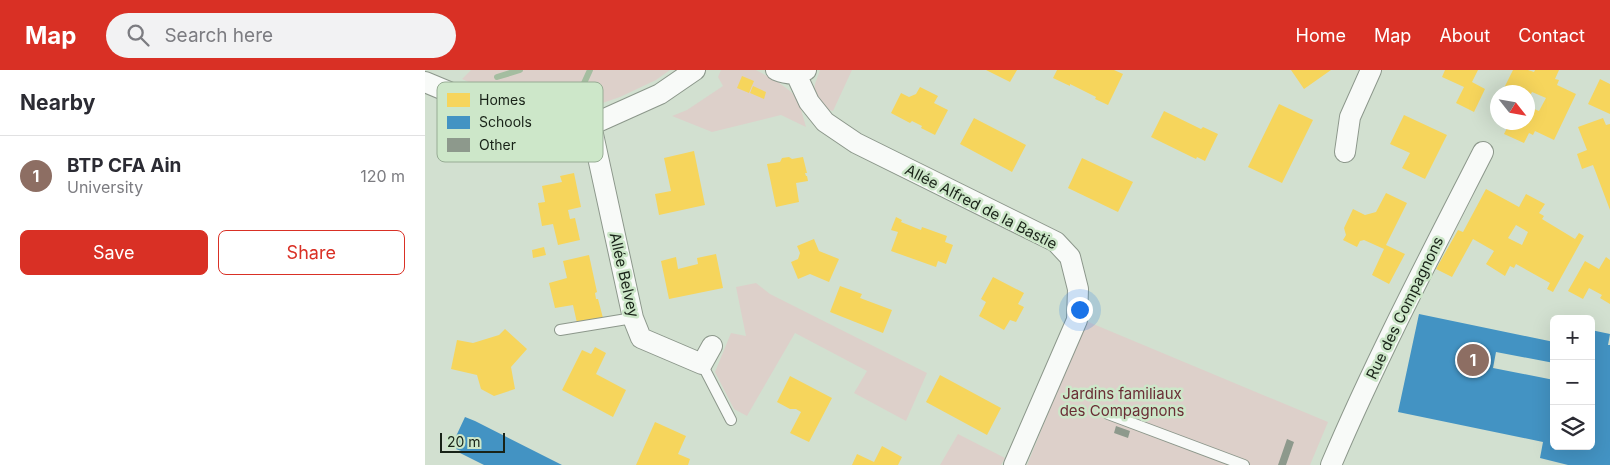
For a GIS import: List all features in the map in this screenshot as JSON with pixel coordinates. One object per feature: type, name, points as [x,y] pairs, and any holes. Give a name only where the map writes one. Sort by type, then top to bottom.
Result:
[{"type":"street","points":[[603,120],[660,94],[695,70]]},
{"type":"street","points":[[776,70],[786,74],[801,72]]},
{"type":"street","points":[[1345,152],[1350,117],[1371,70]]},
{"type":"street","name":"Allée Alfred de la Bastie","points":[[801,72],[809,102],[825,122],[833,128],[856,142],[1056,242],[1070,257],[1078,288],[1077,320],[1015,465]]},
{"type":"street","points":[[425,82],[437,87]]},
{"type":"street","name":"Rue des Compagnons","points":[[1331,465],[1398,320],[1483,152]]},
{"type":"street","name":"Allée Belvey","points":[[599,162],[633,318],[641,338],[702,364]]},
{"type":"street","points":[[702,364],[712,346]]},
{"type":"lane","points":[[559,330],[633,318]]},
{"type":"lane","points":[[702,364],[731,420]]},
{"type":"lane","points":[[1108,414],[1244,465]]},
{"type":"green space","points":[[471,70],[670,70],[656,80],[603,103],[603,82],[469,82],[462,79]]},
{"type":"green space","points":[[721,70],[756,70],[778,82],[798,99],[806,127],[781,115],[712,132],[672,116],[687,110],[723,86],[718,77]]},
{"type":"green space","points":[[820,70],[852,70],[833,111],[823,108],[813,98]]},
{"type":"green space","points":[[756,283],[770,294],[927,373],[906,421],[854,393],[867,371],[795,333],[747,416],[734,409],[715,372],[731,333],[746,336],[736,287]]},
{"type":"green space","name":"Jardins familiaux des Compagnons","points":[[1086,321],[1328,422],[1310,465],[1027,465]]},
{"type":"green space","points":[[958,434],[1005,458],[1001,465],[940,465]]},
{"type":"building: Homes","points":[[986,70],[1017,70],[1010,82]]},
{"type":"building: Homes","points":[[1057,70],[1114,70],[1123,74],[1108,105],[1070,84],[1070,86],[1053,78]]},
{"type":"building: Homes","points":[[1291,70],[1331,70],[1304,89]]},
{"type":"building: Homes","points":[[1445,70],[1478,70],[1472,82],[1485,89],[1474,112],[1456,103],[1464,87],[1442,77]]},
{"type":"building: Homes","points":[[1513,70],[1534,72],[1535,70],[1559,70],[1555,79],[1559,80],[1557,85],[1576,94],[1554,140],[1535,131],[1533,135],[1529,133],[1524,143],[1504,134],[1506,130],[1535,130],[1535,109],[1539,111],[1546,98],[1535,93],[1535,85],[1506,85]]},
{"type":"building: Homes","points":[[742,76],[754,81],[749,93],[737,88]]},
{"type":"building: Homes","points":[[1600,79],[1610,84],[1610,114],[1588,104]]},
{"type":"building: Homes","points":[[753,86],[766,92],[764,99],[750,93]]},
{"type":"building: Homes","points":[[920,87],[938,96],[934,103],[948,110],[935,135],[912,121],[910,123],[891,113],[901,93],[909,97],[916,94]]},
{"type":"building: Homes","points":[[1279,104],[1313,120],[1282,183],[1248,167]]},
{"type":"building: Homes","points":[[1164,111],[1201,129],[1203,127],[1218,134],[1205,161],[1197,157],[1196,159],[1151,137]]},
{"type":"building: Homes","points":[[1404,115],[1447,135],[1425,179],[1402,168],[1410,153],[1390,144]]},
{"type":"building: Homes","points":[[974,118],[1026,145],[1012,172],[960,144]]},
{"type":"building: Homes","points":[[1603,118],[1606,125],[1610,124],[1610,210],[1593,165],[1582,169],[1577,154],[1587,150],[1578,127]]},
{"type":"building: Homes","points":[[694,151],[705,205],[659,215],[655,194],[671,191],[664,158]]},
{"type":"building: Homes","points":[[789,157],[792,159],[803,157],[808,181],[796,183],[799,202],[776,207],[767,164],[780,162],[782,158]]},
{"type":"building: Homes","points":[[1082,158],[1133,182],[1118,212],[1068,188]]},
{"type":"building: Homes","points":[[574,173],[581,207],[568,210],[570,219],[575,218],[580,240],[558,245],[553,224],[542,226],[538,203],[545,202],[542,186],[562,182],[560,176]]},
{"type":"building: Homes","points":[[1486,189],[1519,207],[1526,194],[1545,204],[1539,213],[1544,216],[1542,219],[1575,239],[1579,233],[1584,236],[1553,292],[1547,289],[1550,283],[1516,264],[1514,268],[1510,266],[1505,276],[1486,264],[1494,251],[1473,239],[1452,277],[1436,269],[1458,230],[1463,232]],"holes":[[[1516,225],[1528,232],[1522,245],[1508,238]]]},
{"type":"building: Homes","points":[[1386,193],[1407,203],[1386,245],[1405,254],[1389,284],[1372,275],[1384,249],[1364,240],[1360,241],[1357,247],[1343,240],[1346,235],[1344,228],[1353,209],[1365,215],[1376,212]]},
{"type":"building: Homes","points":[[896,217],[902,220],[901,222],[921,230],[922,227],[947,236],[945,242],[953,245],[946,264],[938,261],[936,267],[891,251],[898,232],[891,230]]},
{"type":"building: Homes","points":[[814,239],[819,251],[839,259],[829,282],[810,274],[798,279],[791,262],[798,259],[800,253],[797,246]]},
{"type":"building: Homes","points":[[544,247],[546,255],[533,258],[532,250]]},
{"type":"building: Homes","points":[[716,254],[723,288],[669,299],[661,261],[676,257],[678,269],[698,264],[697,258]]},
{"type":"building: Homes","points":[[589,255],[597,292],[595,293],[596,299],[598,299],[603,318],[577,323],[573,305],[555,308],[549,283],[567,278],[563,261]]},
{"type":"building: Homes","points":[[1606,257],[1610,260],[1610,304],[1600,298],[1602,295],[1589,288],[1583,299],[1568,291],[1585,261],[1599,269]]},
{"type":"building: Homes","points":[[993,277],[1024,293],[1018,304],[1024,307],[1016,322],[1010,320],[1004,330],[979,316],[986,302],[981,299]]},
{"type":"building: Homes","points":[[840,286],[862,294],[860,298],[892,310],[883,333],[830,312]]},
{"type":"building: Homes","points":[[505,329],[527,349],[511,367],[515,389],[494,396],[481,389],[477,375],[451,369],[457,340],[473,343],[499,335]]},
{"type":"building: Homes","points":[[595,347],[606,353],[596,374],[626,390],[613,417],[562,390],[582,350],[591,354]]},
{"type":"building: Homes","points":[[940,375],[1001,408],[987,435],[926,402]]},
{"type":"building: Homes","points":[[790,376],[832,398],[809,442],[790,433],[801,412],[777,402]]},
{"type":"building: Homes","points":[[655,422],[686,436],[678,454],[690,459],[688,465],[636,465]]},
{"type":"building: Homes","points":[[882,446],[902,457],[898,465],[852,465],[857,454],[874,462]]},
{"type":"building: Schools","points":[[1419,314],[1550,341],[1550,362],[1496,352],[1493,368],[1550,379],[1550,450],[1595,450],[1595,331],[1610,334],[1608,345],[1610,345],[1610,465],[1568,465],[1540,458],[1543,442],[1398,412]]},
{"type":"building: Schools","points":[[465,417],[562,465],[484,465],[451,447]]},
{"type":"building: Other","points":[[1124,408],[1137,413],[1135,419],[1121,414]]},
{"type":"building: Other","points":[[1116,426],[1130,431],[1128,438],[1114,433]]},
{"type":"building: Other","points":[[1287,439],[1294,442],[1286,465],[1278,465]]},
{"type":"waterway","points":[[497,77],[520,70]]},
{"type":"waterway","points":[[585,82],[590,70]]},
{"type":"place","name":"BTP CFA Ain","points":[[1473,360]]}]
